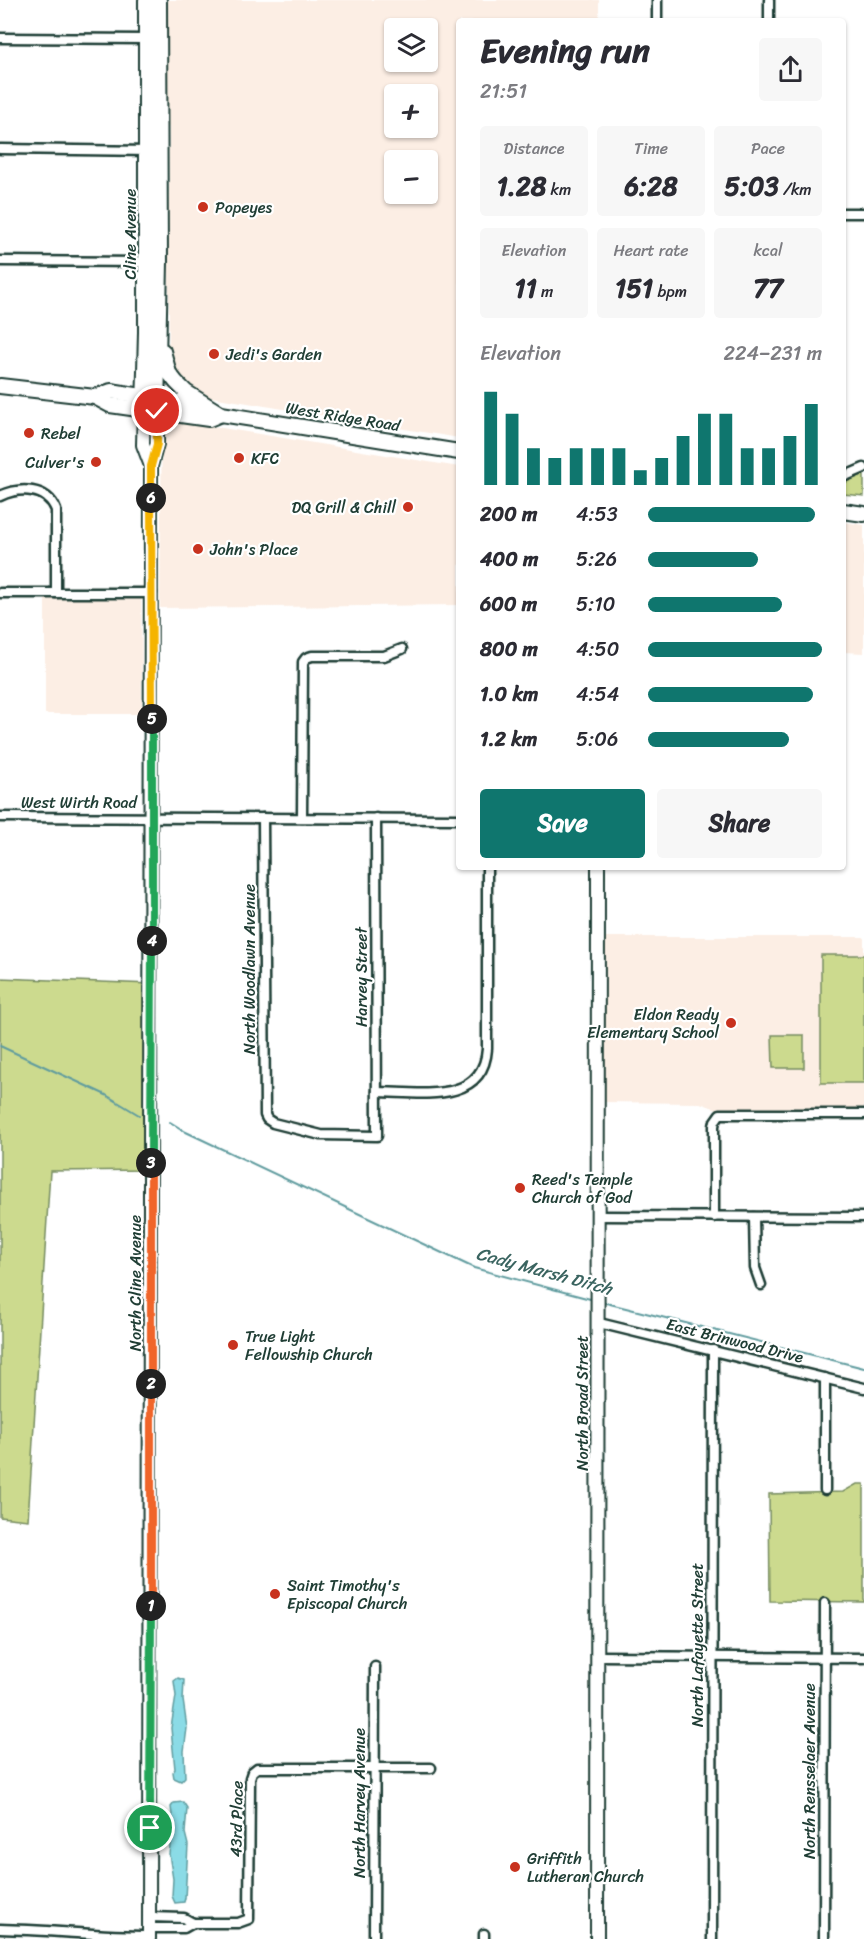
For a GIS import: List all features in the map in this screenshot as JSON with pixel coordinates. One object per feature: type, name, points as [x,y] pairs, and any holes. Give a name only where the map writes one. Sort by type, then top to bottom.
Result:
[{"type":"main road","name":"Cline Avenue","points":[[146,0],[160,338],[151,404]]},
{"type":"main road","name":"Cline Avenue","points":[[151,404],[146,262],[159,0]]},
{"type":"main road","points":[[160,338],[165,362],[176,382],[186,392],[216,410]]},
{"type":"main road","name":"West Ridge Road","points":[[0,386],[95,397],[111,392],[151,404],[216,410],[456,451]]},
{"type":"main road","points":[[846,511],[864,514]]},
{"type":"street","points":[[657,0],[657,18]]},
{"type":"street","points":[[768,0],[769,18]]},
{"type":"street","points":[[0,38],[146,39]]},
{"type":"street","points":[[0,149],[153,151]]},
{"type":"street","points":[[846,213],[864,213]]},
{"type":"street","points":[[0,261],[146,262]]},
{"type":"street","name":"Cline Avenue","points":[[151,404],[157,444],[151,466],[152,700]]},
{"type":"street","points":[[846,476],[864,468]]},
{"type":"street","points":[[0,496],[10,492],[28,490],[46,496],[53,503],[56,510],[56,593]]},
{"type":"street","points":[[0,593],[152,593]]},
{"type":"street","points":[[302,818],[302,665],[304,660],[312,656],[384,656],[402,649]]},
{"type":"street","name":"North Cline Avenue","points":[[150,1930],[152,700]]},
{"type":"street","name":"West Wirth Road","points":[[0,816],[456,819]]},
{"type":"street","name":"North Woodlawn Avenue","points":[[263,818],[267,1119],[273,1123],[321,1135],[377,1136]]},
{"type":"street","name":"Harvey Street","points":[[376,818],[377,1136]]},
{"type":"street","points":[[377,1092],[456,1091],[471,1083],[478,1076],[484,1064],[487,1049],[487,870]]},
{"type":"street","name":"North Broad Street","points":[[597,1939],[598,870]]},
{"type":"street","points":[[714,1217],[714,1126],[720,1114],[864,1114]]},
{"type":"street","points":[[598,1216],[864,1217]]},
{"type":"street","points":[[754,1217],[754,1268],[761,1285]]},
{"type":"street","name":"East Brinwood Drive","points":[[598,1317],[713,1350],[864,1388]]},
{"type":"street","name":"North Lafayette Street","points":[[712,1939],[713,1350]]},
{"type":"street","points":[[825,1378],[825,1490]]},
{"type":"street","name":"North Rensselaer Avenue","points":[[824,1939],[825,1604]]},
{"type":"street","points":[[598,1656],[864,1658]]},
{"type":"street","name":"North Harvey Avenue","points":[[374,1939],[375,1667]]},
{"type":"street","name":"43rd Place","points":[[0,1929],[48,1930],[96,1936],[150,1930],[184,1918],[193,1923],[237,1923],[249,1919],[250,1778],[254,1770],[261,1767],[431,1768]]},
{"type":"shaded area","points":[[165,0],[599,0],[599,18],[456,18],[456,438],[205,396],[191,391],[169,364],[167,345],[169,342],[169,129],[165,114]]},
{"type":"shaded area","points":[[162,418],[456,467],[456,605],[160,608]]},
{"type":"shaded area","points":[[846,522],[864,525],[864,653],[846,652]]},
{"type":"shaded area","points":[[45,599],[141,599],[142,714],[45,714]]},
{"type":"shaded area","name":"Eldon Ready Elementary School","points":[[598,937],[864,937],[864,1114],[728,1113],[700,1103],[599,1102]]},
{"type":"green space","points":[[864,473],[864,496],[846,494],[846,482]]},
{"type":"green space","points":[[821,955],[864,955],[864,1083],[821,1083]]},
{"type":"green space","points":[[0,978],[151,984],[151,1170],[50,1171],[28,1520],[0,1517]]},
{"type":"green space","points":[[772,1035],[804,1035],[804,1068],[773,1068]]},
{"type":"green space","points":[[857,1484],[864,1484],[864,1602],[770,1601],[769,1494],[843,1492]]},
{"type":"water","points":[[178,1678],[184,1680],[183,1700],[187,1728],[184,1751],[185,1777],[181,1781],[174,1778],[171,1728],[176,1696],[174,1681]]},
{"type":"water","points":[[183,1802],[187,1808],[185,1833],[188,1845],[185,1898],[184,1902],[175,1903],[172,1896],[173,1879],[169,1854],[173,1822],[171,1807],[174,1803]]},
{"type":"waterway","name":"Cady Marsh Ditch","points":[[0,1046],[106,1095],[139,1115]]},
{"type":"waterway","name":"Cady Marsh Ditch","points":[[170,1122],[186,1132],[474,1268],[594,1300]]},
{"type":"waterway","name":"Cady Marsh Ditch","points":[[602,1302],[864,1368]]},
{"type":"place","name":"Popeyes","points":[[203,207]]},
{"type":"place","name":"Jedi's Garden","points":[[214,354]]},
{"type":"place","name":"Rebel","points":[[29,433]]},
{"type":"place","name":"KFC","points":[[239,458]]},
{"type":"place","name":"Culver's","points":[[96,462]]},
{"type":"place","name":"DQ Grill & Chill","points":[[408,507]]},
{"type":"place","name":"John's Place","points":[[198,549]]},
{"type":"place","name":"Eldon Ready Elementary School","points":[[731,1023]]},
{"type":"place","name":"Reed's Temple Church of God","points":[[520,1188]]},
{"type":"place","name":"True Light Fellowship Church","points":[[233,1345]]},
{"type":"place","name":"Saint Timothy's Episcopal Church","points":[[275,1594]]},
{"type":"place","name":"Griffith Lutheran Church","points":[[515,1867]]},
{"type":"route","points":[[150,1828],[151,466],[157,444],[157,411]]}]
